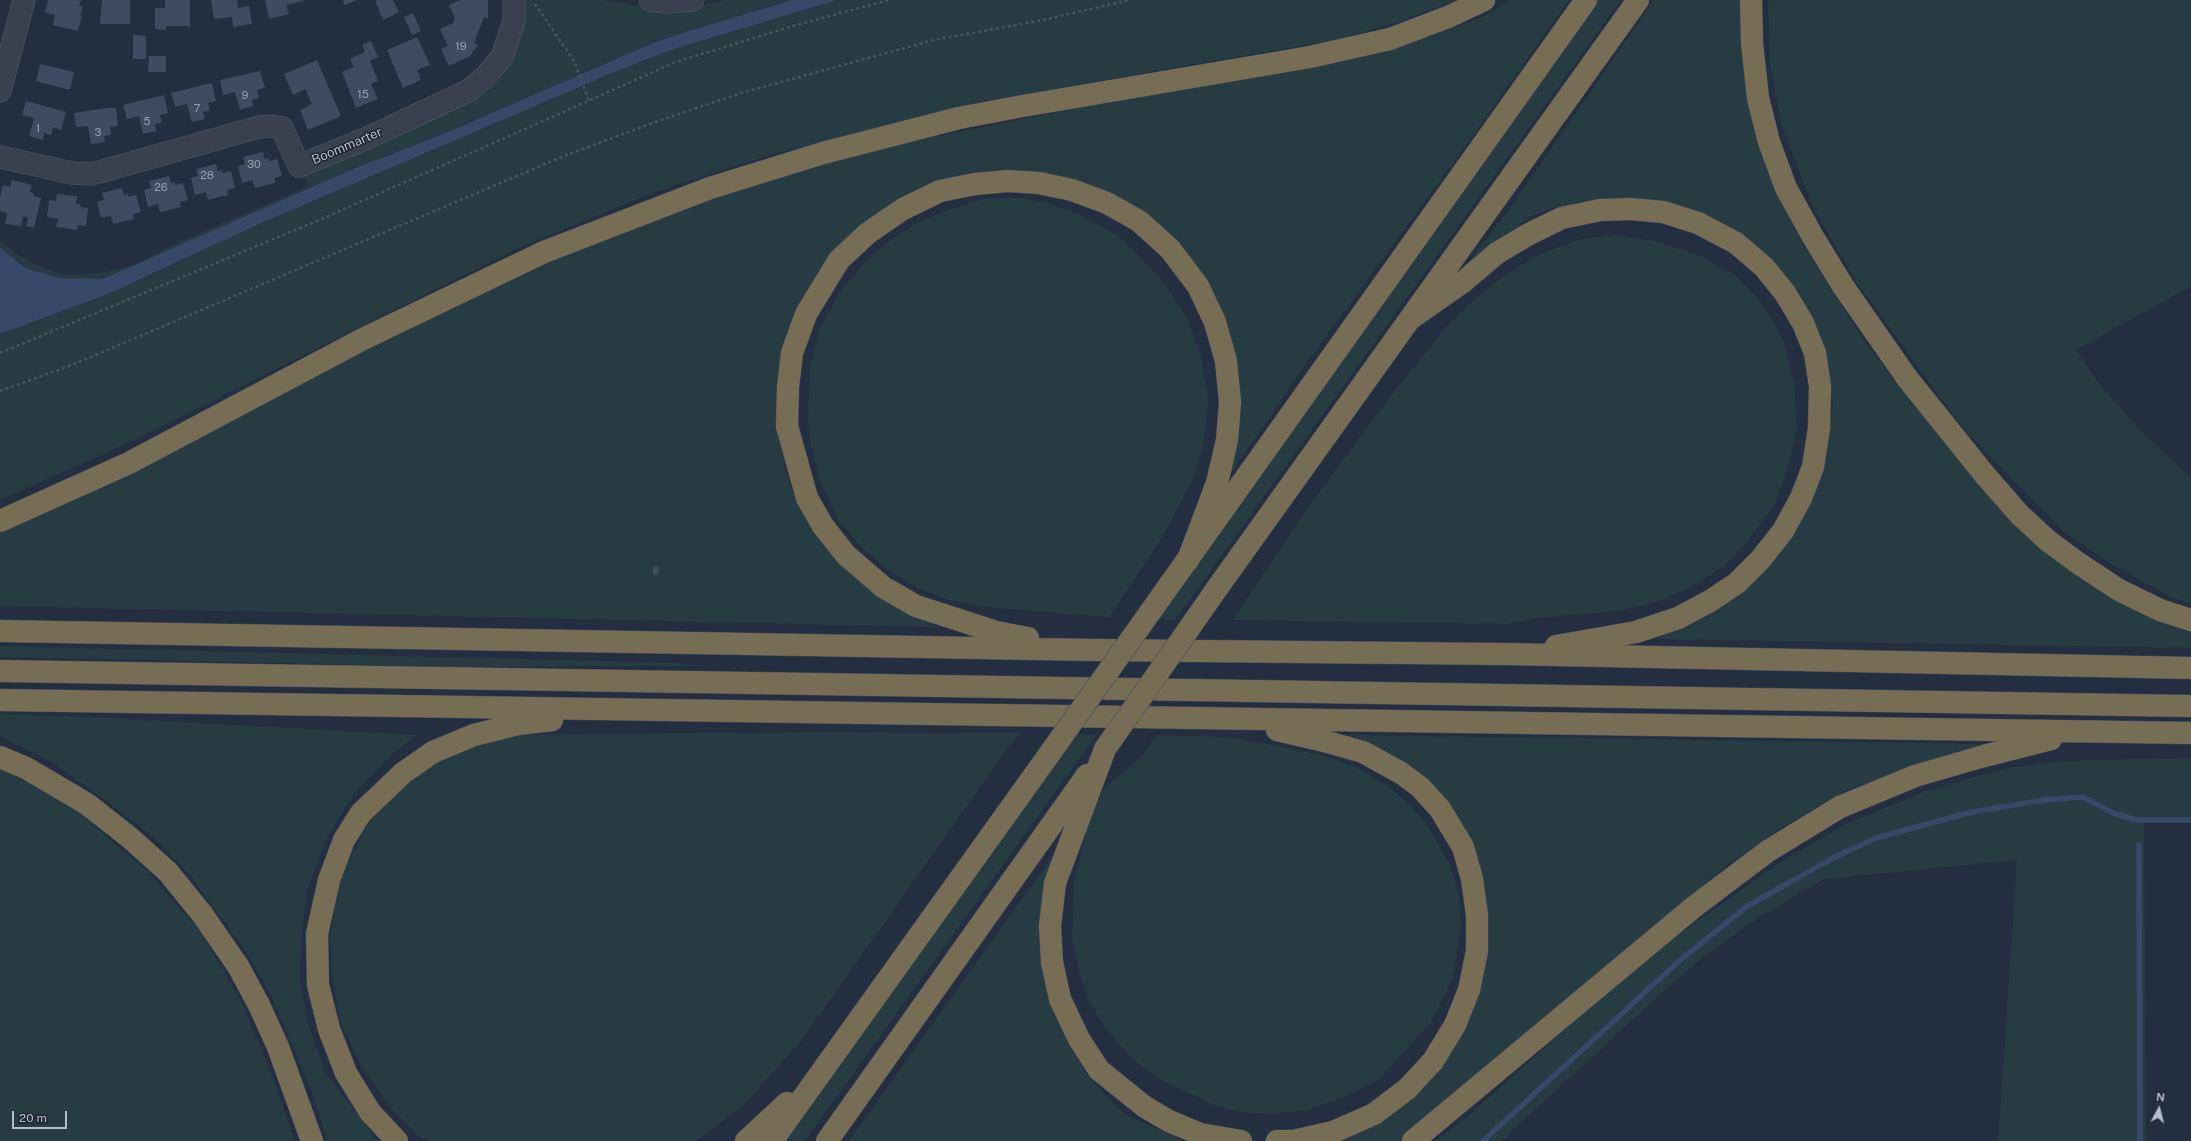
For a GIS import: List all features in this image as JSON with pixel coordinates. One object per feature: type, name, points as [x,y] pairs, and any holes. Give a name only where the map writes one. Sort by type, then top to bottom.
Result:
[{"type":"highway","points":[[0,521],[129,463],[363,339],[544,252],[710,188],[822,153],[959,118],[1310,57],[1390,39],[1448,17],[1484,0]]},
{"type":"highway","points":[[772,1141],[1188,560],[1586,0]]},
{"type":"highway","points":[[827,1141],[1218,587],[1638,0]]},
{"type":"highway","points":[[1751,0],[1752,43],[1758,98],[1770,142],[1786,188],[1813,237],[1843,286],[1907,378],[1985,475],[2019,514],[2047,540],[2078,564],[2119,590],[2160,610],[2191,620]]},
{"type":"highway","points":[[1094,650],[996,632],[916,606],[883,587],[846,555],[823,526],[807,498],[795,459],[787,426],[788,387],[792,353],[806,314],[839,260],[868,233],[903,209],[940,191],[975,184],[1008,181],[1040,183],[1072,190],[1107,203],[1139,221],[1170,249],[1198,286],[1215,322],[1226,362],[1230,402],[1227,440],[1217,483],[1188,560]]},
{"type":"highway","points":[[1410,319],[1463,282],[1497,253],[1529,234],[1562,218],[1600,210],[1630,209],[1663,212],[1698,223],[1736,243],[1764,267],[1785,293],[1803,323],[1815,353],[1820,386],[1819,421],[1813,467],[1801,498],[1783,531],[1746,574],[1710,601],[1678,618],[1636,632],[1505,654]]},
{"type":"highway","points":[[0,631],[1094,650],[1505,654],[2191,668]]},
{"type":"highway","points":[[0,671],[1522,694],[2191,706]]},
{"type":"highway","points":[[0,700],[1231,720],[2191,733]]},
{"type":"highway","points":[[397,1141],[370,1112],[346,1073],[329,1029],[318,985],[317,934],[329,880],[344,840],[362,814],[382,792],[433,752],[474,735],[518,724],[629,710]]},
{"type":"highway","points":[[1231,720],[1320,740],[1363,752],[1407,778],[1440,809],[1454,830],[1462,847],[1472,879],[1477,915],[1477,951],[1469,990],[1455,1025],[1433,1061],[1407,1089],[1374,1114],[1333,1132],[1293,1141],[1277,1141]]},
{"type":"highway","points":[[1413,1141],[1695,906],[1768,851],[1840,808],[1915,776],[1984,756],[2082,731]]},
{"type":"highway","points":[[1105,749],[1055,883],[1050,926],[1052,962],[1060,999],[1079,1039],[1100,1070],[1145,1107],[1169,1121],[1200,1134],[1241,1141]]},
{"type":"highway","points":[[0,757],[26,768],[87,804],[129,837],[168,872],[202,914],[238,966],[259,1005],[278,1047],[312,1141]]},
{"type":"highway","points":[[746,1141],[826,1065]]},
{"type":"street","points":[[0,91],[24,0]]},
{"type":"street","name":"Boommarter","points":[[0,157],[72,173],[92,174],[259,127],[272,126],[282,128],[299,166],[366,139],[468,92],[485,77],[502,58],[514,21],[514,0]]},
{"type":"street","points":[[650,0],[666,2],[693,0]]},
{"type":"path","points":[[532,0],[574,61],[589,100]]},
{"type":"path","points":[[0,353],[324,218],[676,62],[793,26],[889,0]]},
{"type":"path","points":[[0,391],[72,365],[564,156],[658,121],[741,93],[934,40],[1038,21],[1130,0]]},
{"type":"green space","points":[[520,0],[602,0],[645,7],[692,7],[725,0],[793,0],[653,43],[448,132],[353,169],[103,280],[60,278],[25,267],[0,247],[0,240],[15,253],[34,264],[63,275],[100,273],[134,265],[172,245],[309,186],[302,171],[467,102]]},
{"type":"green space","points":[[837,0],[1456,0],[1402,21],[1340,39],[973,103],[764,157],[657,191],[514,250],[128,443],[0,500],[0,334],[108,294],[257,225],[615,72],[671,50]]},
{"type":"green space","points":[[1511,0],[1569,0],[1477,130],[1305,365],[1229,476],[1236,435],[1239,379],[1231,341],[1182,251],[1045,175],[1006,170],[967,174],[936,183],[840,251],[810,286],[788,333],[779,413],[781,451],[792,492],[810,527],[836,560],[868,589],[937,627],[0,606],[0,527],[500,280],[672,209],[794,171],[923,139],[1149,94],[1336,63],[1393,50],[1485,16]]},
{"type":"green space","points":[[1598,0],[1621,0],[1175,620],[1152,618]]},
{"type":"green space","points":[[1654,0],[1744,0],[1772,180],[1800,240],[1859,333],[1899,387],[1981,485],[2191,628],[2191,648],[1655,639],[1693,624],[1741,595],[1773,561],[1798,519],[1827,442],[1833,403],[1829,377],[1775,264],[1750,239],[1720,223],[1622,200],[1583,202],[1554,208],[1531,216],[1470,260],[1508,211]]},
{"type":"green space","points":[[1768,0],[2191,0],[2191,286],[2076,350],[2097,381],[2139,429],[2191,478],[2191,604],[2171,597],[2113,565],[2063,531],[1962,427],[1856,282],[1812,205],[1781,123],[1770,64]]},
{"type":"green space","points":[[986,198],[1022,198],[1047,203],[1079,214],[1119,236],[1166,285],[1186,316],[1201,356],[1208,399],[1204,443],[1192,481],[1161,539],[1109,617],[986,607],[948,600],[920,589],[891,572],[861,547],[839,521],[820,481],[811,445],[808,416],[810,368],[819,331],[839,293],[864,263],[889,241],[919,222],[951,209]]},
{"type":"green space","points":[[1616,235],[1655,241],[1698,255],[1735,275],[1756,296],[1769,314],[1785,344],[1795,388],[1797,427],[1788,468],[1775,503],[1749,540],[1724,566],[1689,588],[1657,602],[1619,611],[1537,618],[1507,624],[1233,620],[1301,517],[1395,390],[1445,329],[1469,304],[1501,278],[1540,254],[1581,239]]},
{"type":"green space","points":[[0,646],[679,663],[704,666],[466,667],[0,657]]},
{"type":"green space","points":[[0,714],[90,717],[417,735],[395,752],[356,791],[328,836],[308,888],[302,930],[300,981],[309,1027],[326,1074],[378,1141],[327,1141],[315,1100],[272,997],[246,952],[190,875],[150,834],[83,784],[50,761],[0,736]]},
{"type":"green space","points":[[819,732],[1022,733],[1007,749],[801,1041],[744,1105],[696,1141],[428,1141],[415,1133],[389,1106],[362,1067],[341,1024],[332,977],[330,937],[341,876],[364,832],[385,799],[415,770],[485,735]]},
{"type":"green space","points":[[1069,734],[1096,735],[805,1141],[775,1141]]},
{"type":"green space","points":[[1157,735],[1224,737],[1290,748],[1332,758],[1359,769],[1388,786],[1409,804],[1426,823],[1451,867],[1460,900],[1461,928],[1453,978],[1430,1024],[1378,1080],[1344,1097],[1307,1110],[1273,1114],[1241,1112],[1219,1107],[1161,1080],[1133,1060],[1107,1030],[1089,1001],[1079,971],[1072,939],[1074,882],[1090,817],[1102,791],[1139,759]]},
{"type":"green space","points":[[1349,735],[1984,744],[1985,748],[1922,763],[1845,791],[1786,825],[1727,865],[1399,1141],[1338,1141],[1370,1127],[1470,1009],[1467,841],[1346,738]]},
{"type":"green space","points":[[2191,758],[2191,822],[2144,818],[2146,1141],[1998,1141],[2017,860],[1824,879],[1753,921],[1702,958],[1665,990],[1501,1141],[1434,1141],[1466,1118],[1606,993],[1666,944],[1782,861],[1846,824],[1926,791],[2007,768],[2065,761]]},
{"type":"green space","points":[[0,769],[29,783],[79,813],[147,871],[200,931],[241,1001],[271,1073],[295,1141],[0,1141]]},
{"type":"green space","points":[[1054,854],[1041,948],[1045,985],[1057,1020],[1083,1069],[1110,1101],[1126,1115],[1185,1141],[849,1141]]},
{"type":"water","points":[[793,0],[837,0],[671,50],[615,72],[257,225],[108,294],[0,334],[0,247],[25,268],[60,278],[103,279],[353,169],[448,132],[653,43]]},
{"type":"building","points":[[48,0],[81,0],[79,6],[83,7],[78,31],[53,25],[55,15],[45,12]]},
{"type":"building","points":[[102,0],[130,0],[130,24],[100,24]]},
{"type":"building","points":[[165,0],[190,0],[190,30],[189,26],[166,26],[166,30],[155,29],[155,8],[165,8]]},
{"type":"building","points":[[211,0],[237,0],[238,8],[249,6],[252,24],[233,27],[232,17],[214,19]]},
{"type":"building","points":[[265,0],[303,1],[286,5],[289,14],[269,19]]},
{"type":"building","points":[[343,0],[358,0],[344,5]]},
{"type":"building","points":[[375,0],[393,0],[399,12],[383,20]]},
{"type":"building","points":[[461,0],[488,0],[488,19],[484,17],[474,43],[478,45],[469,57],[449,66],[441,49],[448,46],[440,29],[453,23],[455,18],[449,5]]},
{"type":"building","points":[[413,13],[421,31],[412,35],[404,17]]},
{"type":"building","points":[[133,35],[146,36],[146,59],[133,59]]},
{"type":"building","points":[[417,37],[430,65],[417,70],[421,80],[403,88],[387,50]]},
{"type":"building","points":[[371,41],[378,57],[370,61],[378,81],[371,84],[378,99],[356,108],[342,72],[354,67],[350,59],[365,52],[362,45]]},
{"type":"building","points":[[149,56],[166,56],[166,72],[148,72]]},
{"type":"building","points":[[317,60],[341,116],[308,130],[300,110],[312,104],[309,97],[305,89],[293,95],[284,74]]},
{"type":"building","points":[[40,64],[74,72],[70,90],[36,81]]},
{"type":"building","points":[[260,71],[265,88],[257,90],[259,98],[252,100],[253,106],[240,110],[235,92],[223,95],[220,80]]},
{"type":"building","points":[[212,83],[216,101],[208,103],[210,111],[203,112],[205,119],[192,122],[187,104],[175,107],[171,93]]},
{"type":"building","points":[[164,95],[168,113],[160,115],[162,123],[155,124],[156,131],[143,134],[139,116],[127,119],[123,105]]},
{"type":"building","points":[[26,101],[66,112],[61,130],[53,127],[51,135],[44,133],[43,140],[29,136],[34,118],[22,115]]},
{"type":"building","points":[[116,108],[118,126],[110,127],[111,135],[104,136],[105,142],[91,144],[88,126],[76,127],[74,113]]},
{"type":"building","points":[[263,152],[265,159],[269,158],[269,161],[277,159],[282,176],[274,178],[275,183],[255,188],[252,180],[242,183],[238,166],[245,164],[243,157]]},
{"type":"building","points":[[216,164],[218,171],[222,170],[223,173],[231,171],[235,188],[227,190],[228,195],[208,200],[206,192],[195,195],[191,178],[198,176],[196,169]]},
{"type":"building","points":[[169,176],[171,183],[175,182],[175,185],[183,183],[188,200],[180,202],[181,207],[160,212],[158,204],[148,207],[144,190],[151,188],[149,181]]},
{"type":"building","points":[[12,180],[32,185],[30,192],[34,194],[33,196],[41,198],[34,228],[26,226],[28,218],[23,216],[21,226],[5,224],[7,213],[0,211],[0,197],[3,185],[10,187]]},
{"type":"building","points":[[122,188],[124,195],[128,194],[128,197],[136,195],[141,212],[133,214],[134,219],[113,224],[111,216],[101,218],[97,202],[104,200],[102,193]]},
{"type":"building","points":[[57,194],[77,196],[76,204],[81,204],[80,207],[88,208],[86,226],[78,225],[77,230],[56,227],[58,219],[47,217],[49,200],[56,201]]},
{"type":"building","points":[[653,567],[659,567],[658,575],[653,575]]},
{"type":"waterway","points":[[1483,1141],[1679,961],[1746,907],[1833,858],[1876,838],[1972,812],[2044,800],[2083,797],[2113,813],[2136,820],[2191,820]]},
{"type":"waterway","points":[[2139,845],[2140,1141]]}]
